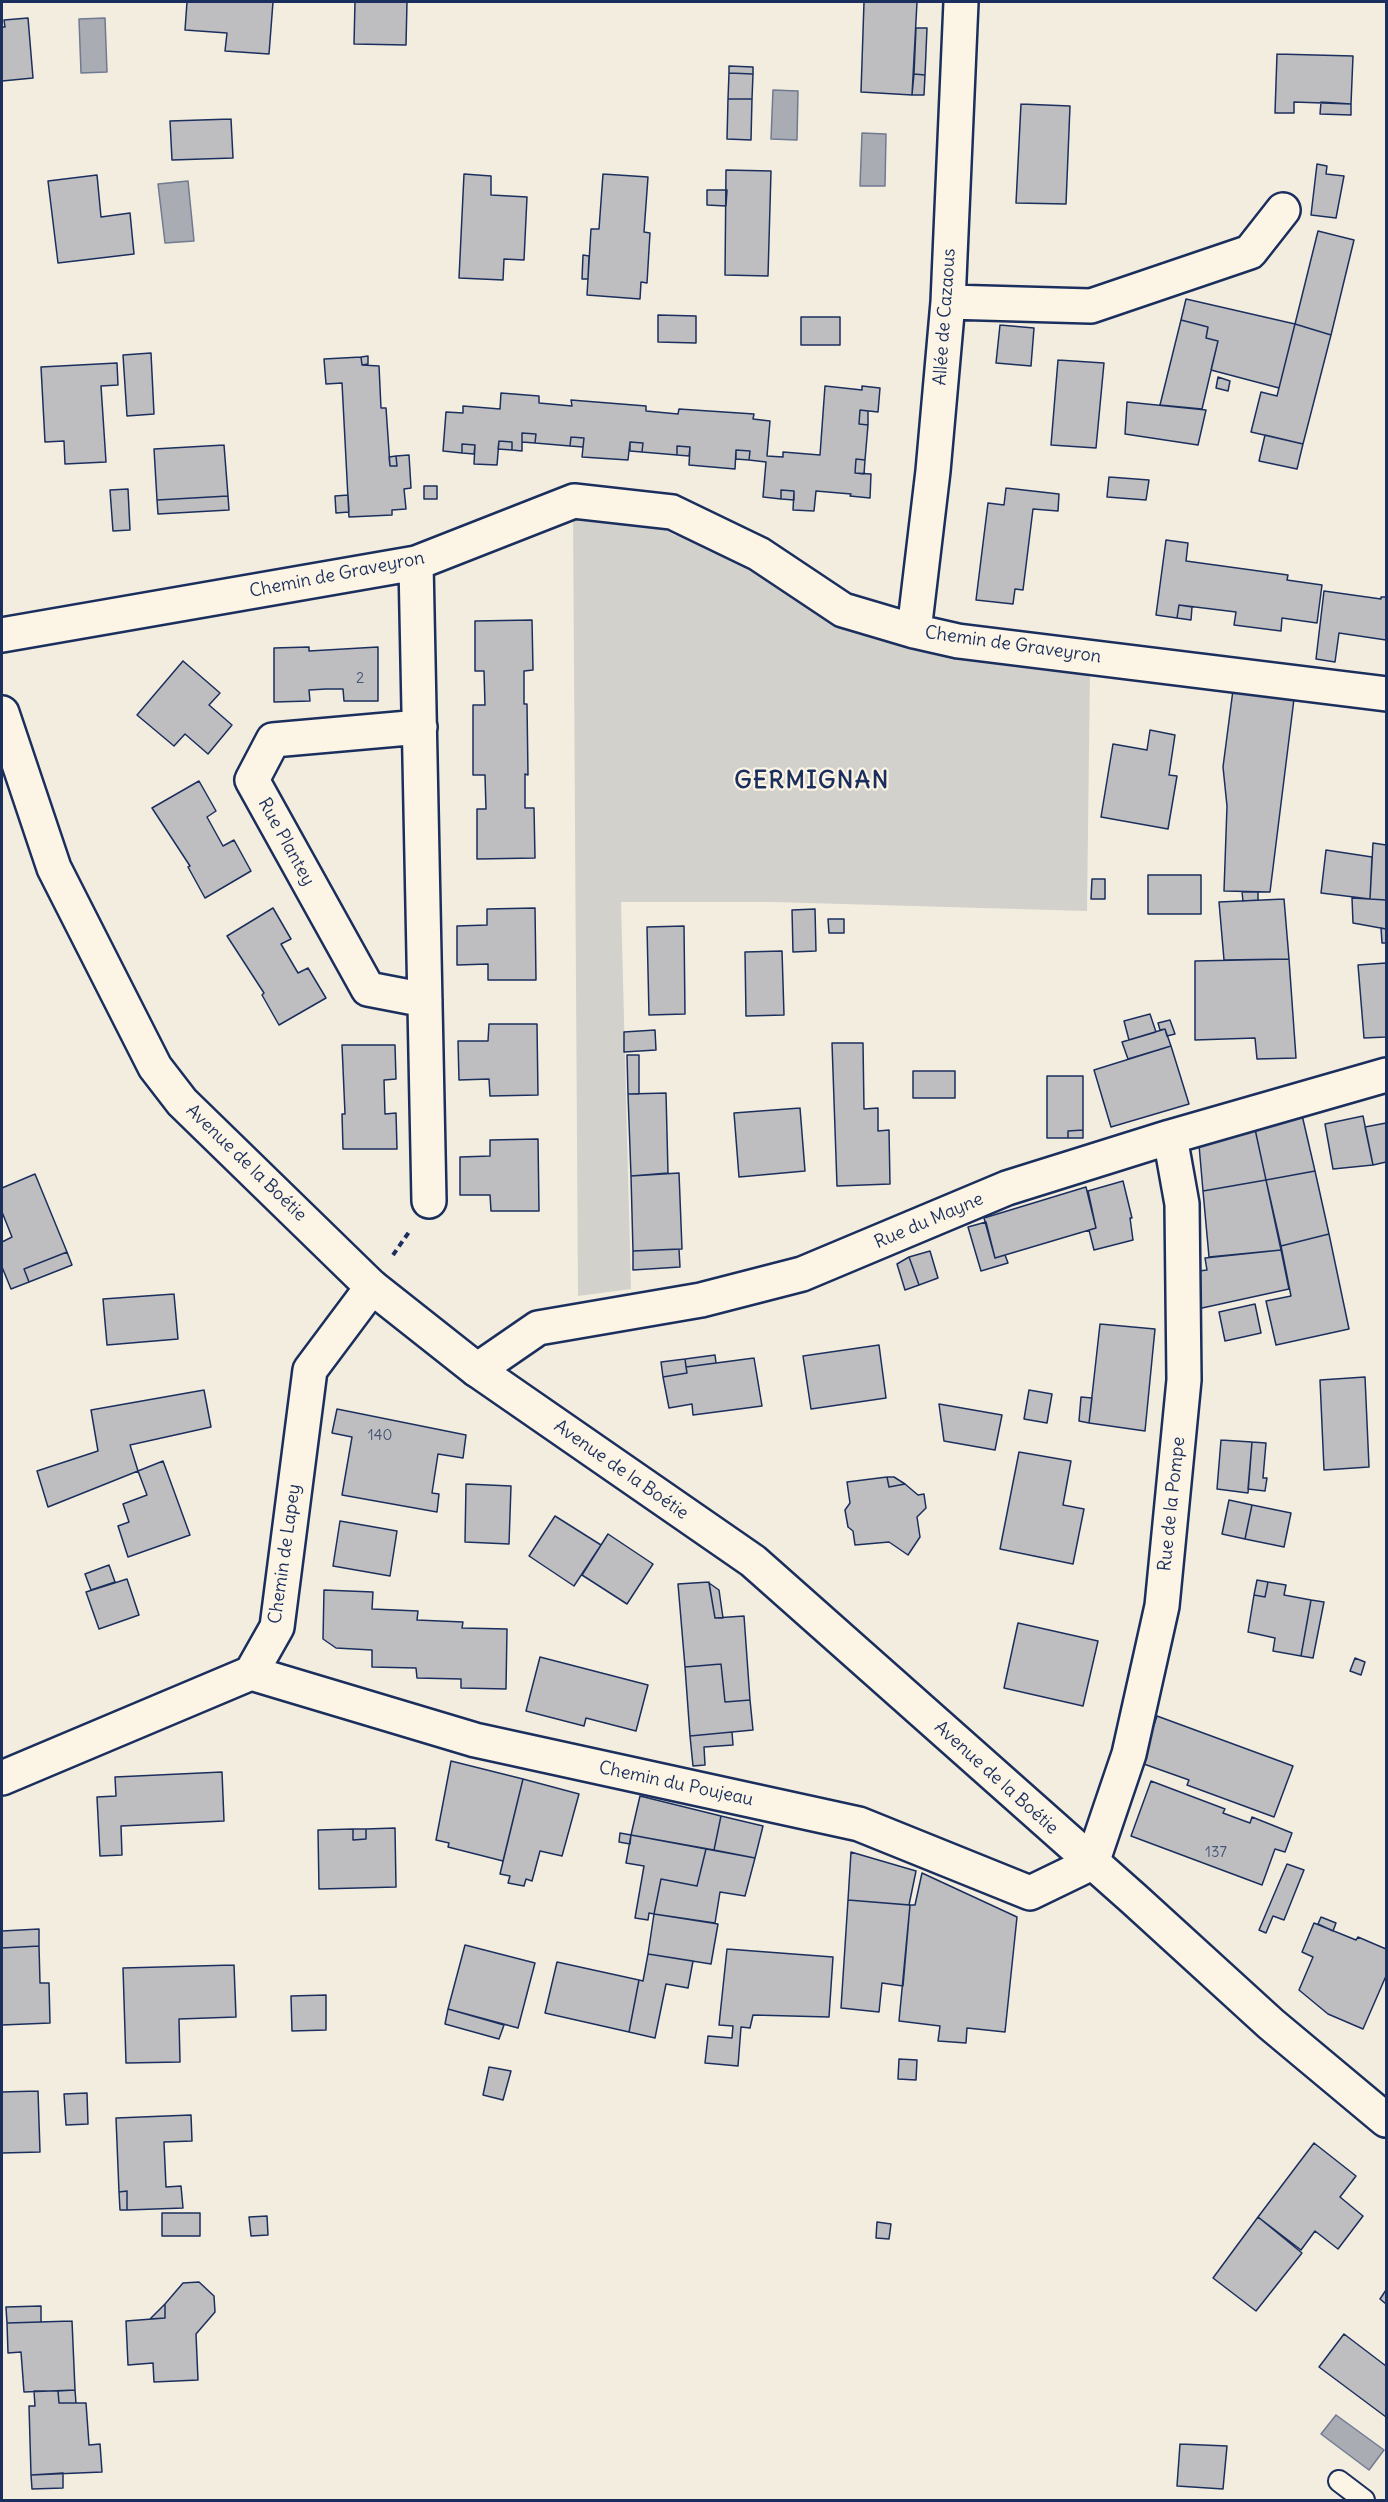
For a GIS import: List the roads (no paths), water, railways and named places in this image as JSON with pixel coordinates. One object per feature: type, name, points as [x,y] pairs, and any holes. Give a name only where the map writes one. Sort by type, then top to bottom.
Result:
[{"type":"street","name":"Allée de Cazaous","points":[[915,631],[933,471],[948,302],[961,2]]},
{"type":"street","points":[[948,302],[1091,306],[1250,252],[1283,210]]},
{"type":"street","name":"Chemin de Graveyron","points":[[2,635],[416,563],[574,501],[672,512],[759,554],[843,610],[915,631],[958,641],[1386,694]]},
{"type":"street","points":[[416,563],[429,1201]]},
{"type":"street","name":"Avenue de la Boétie","points":[[2,713],[54,868],[155,1067],[182,1101],[372,1287],[477,1370],[753,1561],[1271,2024],[1386,2120]]},
{"type":"street","name":"Rue Plantey","points":[[420,727],[273,740],[252,780],[369,989],[425,1000]]},
{"type":"street","name":"Rue du Mayne","points":[[477,1370],[538,1328],[701,1300],[802,1274],[1007,1188],[1170,1137],[1386,1075]]},
{"type":"street","name":"Rue de la Pompe","points":[[1092,1863],[1129,1754],[1162,1606],[1184,1380],[1182,1204],[1170,1137]]},
{"type":"street","name":"Chemin de Lapey","points":[[251,1673],[277,1626],[310,1370],[372,1287]]},
{"type":"street","points":[[2,1778],[251,1673]]},
{"type":"street","name":"Chemin du Poujeau","points":[[251,1673],[475,1740],[859,1824],[1030,1893],[1092,1863]]},
{"type":"lane","points":[[1339,2481],[1364,2500]]},
{"type":"district","name":"GERMIGNAN","points":[[812,781]]}]
